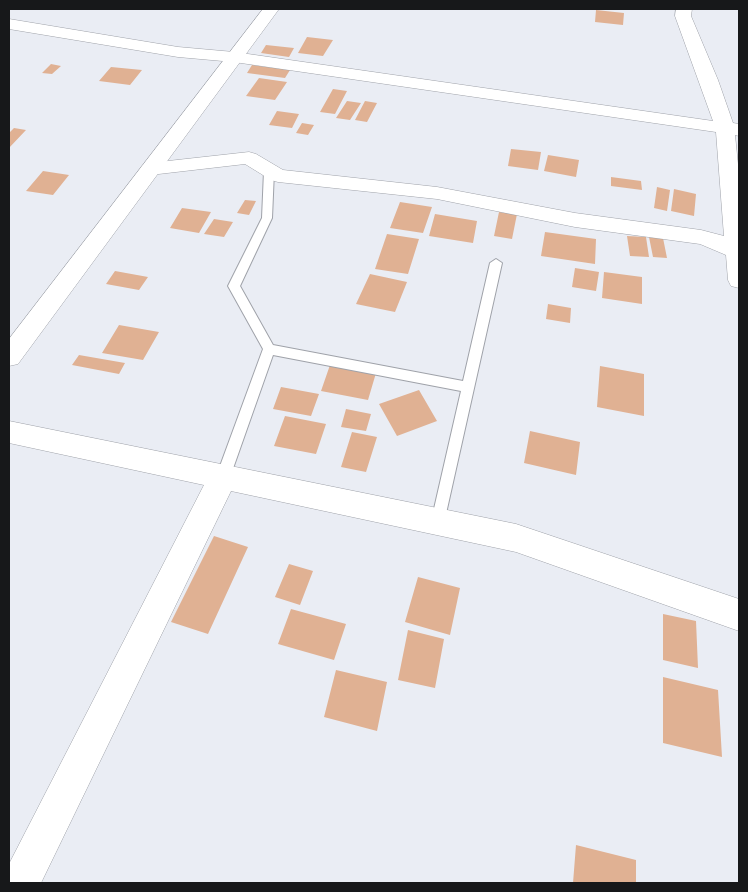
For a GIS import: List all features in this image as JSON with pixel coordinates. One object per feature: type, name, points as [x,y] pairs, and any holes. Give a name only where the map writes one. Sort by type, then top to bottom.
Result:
[{"type":"street","points":[[9,357],[271,9]]},
{"type":"street","points":[[684,9],[683,16],[709,80],[735,129],[739,280]]},
{"type":"street","points":[[9,24],[178,52],[234,57],[735,129]]},
{"type":"street","points":[[150,169],[249,158],[278,176],[436,193],[575,220],[701,237],[737,252]]},
{"type":"street","points":[[9,432],[516,538],[739,615]]},
{"type":"street","points":[[20,883],[224,477]]},
{"type":"lane","points":[[224,477],[269,348],[234,286],[267,218],[269,171]]},
{"type":"lane","points":[[438,522],[496,263]]},
{"type":"lane","points":[[269,348],[468,387]]},
{"type":"building","points":[[596,10],[624,13],[623,25],[595,22]]},
{"type":"building","points":[[307,37],[333,40],[323,56],[298,53]]},
{"type":"building","points":[[266,45],[294,48],[289,57],[261,53]]},
{"type":"building","points":[[51,64],[61,66],[52,74],[42,73]]},
{"type":"building","points":[[252,65],[290,70],[285,78],[247,73]]},
{"type":"building","points":[[111,67],[142,70],[130,85],[99,81]]},
{"type":"building","points":[[259,78],[287,82],[275,100],[246,96]]},
{"type":"building","points":[[333,89],[347,91],[335,114],[320,112]]},
{"type":"building","points":[[347,101],[361,103],[350,120],[336,118]]},
{"type":"building","points":[[365,101],[377,103],[367,122],[355,120]]},
{"type":"building","points":[[277,111],[299,114],[292,128],[269,125]]},
{"type":"building","points":[[302,123],[314,125],[308,135],[296,133]]},
{"type":"building","points":[[14,128],[26,130],[9,148],[9,133]]},
{"type":"building","points":[[511,149],[541,152],[538,170],[508,166]]},
{"type":"building","points":[[548,155],[579,160],[576,177],[544,171]]},
{"type":"building","points":[[43,171],[69,175],[53,195],[26,191]]},
{"type":"building","points":[[611,177],[641,181],[642,190],[611,186]]},
{"type":"building","points":[[657,187],[670,190],[667,211],[654,208]]},
{"type":"building","points":[[674,189],[696,194],[694,216],[671,211]]},
{"type":"building","points":[[245,200],[256,201],[249,215],[237,213]]},
{"type":"building","points":[[400,202],[432,207],[423,233],[390,228]]},
{"type":"building","points":[[182,208],[211,212],[199,233],[170,228]]},
{"type":"building","points":[[499,212],[517,214],[512,239],[494,236]]},
{"type":"building","points":[[435,214],[477,221],[473,243],[429,236]]},
{"type":"building","points":[[214,219],[233,222],[224,237],[204,234]]},
{"type":"building","points":[[545,232],[596,239],[595,264],[541,256]]},
{"type":"building","points":[[387,234],[419,239],[408,274],[375,269]]},
{"type":"building","points":[[627,236],[646,237],[649,257],[630,256]]},
{"type":"building","points":[[649,237],[663,238],[667,258],[653,257]]},
{"type":"building","points":[[575,268],[599,272],[596,291],[572,287]]},
{"type":"building","points":[[115,271],[148,277],[139,290],[106,284]]},
{"type":"building","points":[[604,272],[642,277],[642,304],[602,298]]},
{"type":"building","points":[[370,274],[407,282],[395,312],[356,304]]},
{"type":"building","points":[[548,304],[571,308],[570,323],[546,319]]},
{"type":"building","points":[[119,325],[159,332],[143,360],[102,353]]},
{"type":"building","points":[[79,355],[125,363],[119,374],[72,365]]},
{"type":"building","points":[[330,365],[376,373],[368,400],[321,391]]},
{"type":"building","points":[[600,366],[644,374],[644,416],[597,407]]},
{"type":"building","points":[[281,387],[319,394],[311,416],[273,409]]},
{"type":"building","points":[[419,390],[437,421],[397,436],[379,404]]},
{"type":"building","points":[[346,409],[371,414],[366,431],[341,427]]},
{"type":"building","points":[[285,416],[326,424],[316,454],[274,446]]},
{"type":"building","points":[[530,431],[580,442],[576,475],[524,463]]},
{"type":"building","points":[[352,432],[377,437],[366,472],[341,467]]},
{"type":"building","points":[[214,536],[248,547],[208,634],[171,622]]},
{"type":"building","points":[[289,564],[313,571],[300,605],[275,597]]},
{"type":"building","points":[[418,577],[460,588],[450,635],[405,622]]},
{"type":"building","points":[[291,609],[346,624],[334,660],[278,644]]},
{"type":"building","points":[[663,614],[696,621],[698,668],[663,660]]},
{"type":"building","points":[[408,630],[444,639],[435,688],[398,680]]},
{"type":"building","points":[[336,670],[387,682],[377,731],[324,717]]},
{"type":"building","points":[[663,677],[718,690],[722,757],[663,743]]},
{"type":"building","points":[[576,845],[636,860],[636,883],[573,883]]}]
